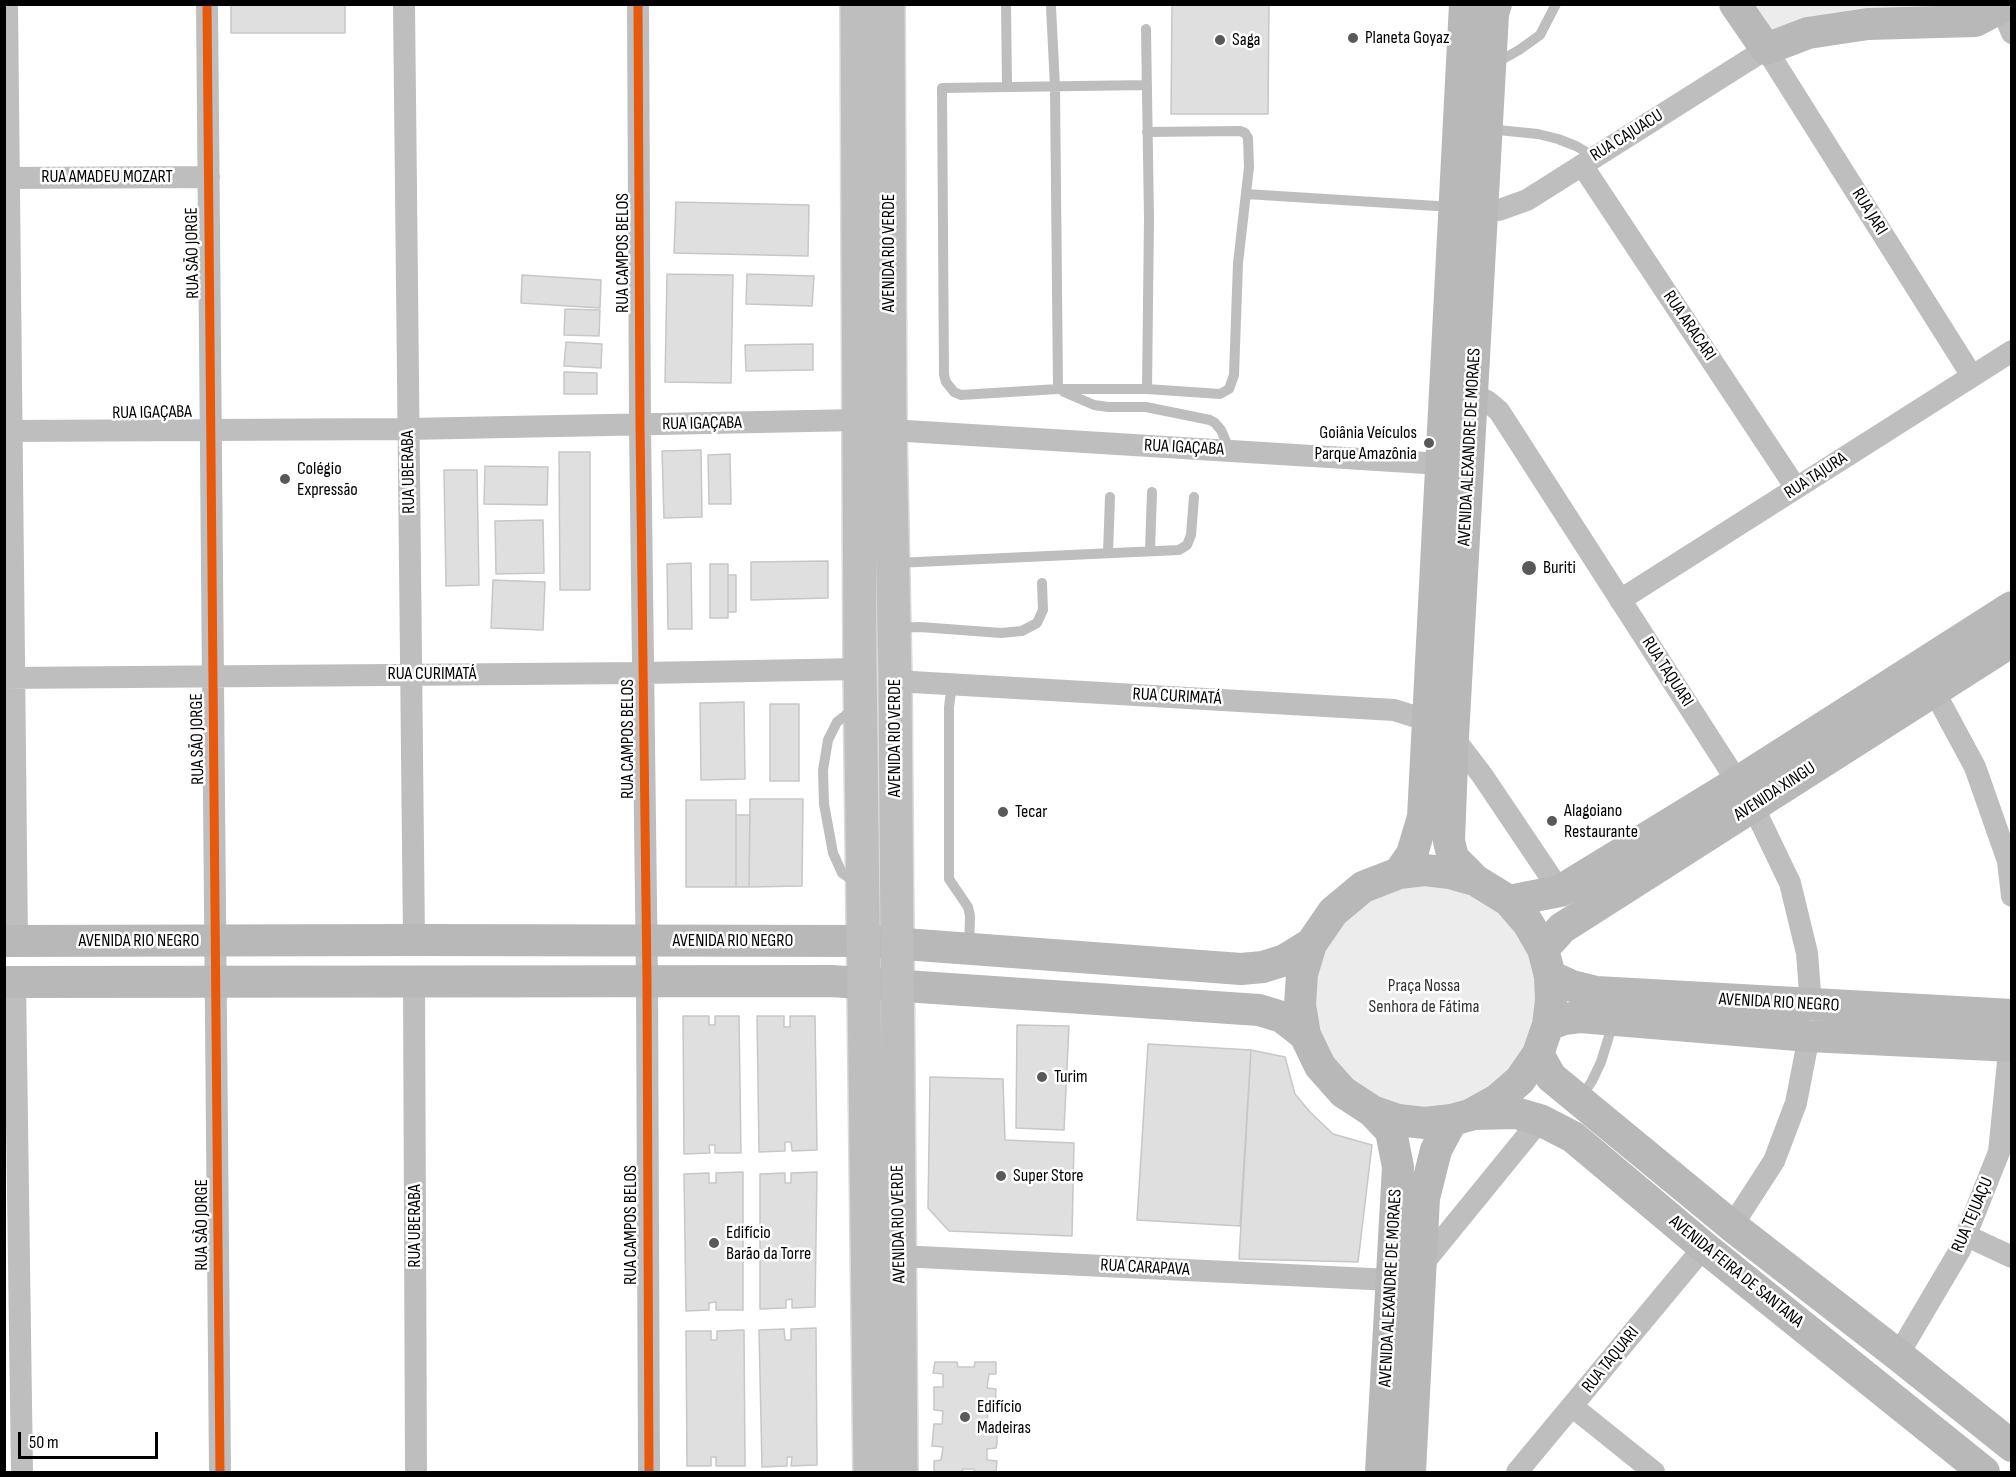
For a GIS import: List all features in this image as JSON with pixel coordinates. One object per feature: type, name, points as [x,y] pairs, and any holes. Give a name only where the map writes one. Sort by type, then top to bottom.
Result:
[{"type":"main road","name":"AVENIDA RIO VERDE","points":[[857,4],[860,704],[870,1473]]},
{"type":"main road","name":"AVENIDA RIO VERDE","points":[[888,4],[901,1473]]},
{"type":"main road","name":"AVENIDA ALEXANDRE DE MORAES","points":[[1465,4],[1468,209],[1459,393],[1449,841],[1453,858],[1475,880]]},
{"type":"main road","name":"AVENIDA ALEXANDRE DE MORAES","points":[[1468,209],[1487,129],[1493,14],[1496,4]]},
{"type":"main road","points":[[1735,4],[1766,49],[1808,33],[1868,24],[1975,21],[2005,12]]},
{"type":"main road","name":"AVENIDA ALEXANDRE DE MORAES","points":[[1399,873],[1412,854],[1423,817],[1426,720],[1442,464],[1459,393]]},
{"type":"main road","name":"AVENIDA XINGU","points":[[1546,962],[1562,928],[1745,794],[2012,607]]},
{"type":"main road","name":"AVENIDA XINGU","points":[[1509,901],[1560,891],[1934,691],[2012,641]]},
{"type":"main road","points":[[1372,1111],[1343,1092],[1320,1066],[1305,1035],[1300,1005],[1302,974],[1311,944],[1333,912],[1363,888],[1399,873],[1433,871],[1475,880],[1509,901],[1528,923],[1546,962],[1551,1000],[1548,1025],[1538,1054],[1520,1080],[1497,1100],[1461,1117]]},
{"type":"main road","name":"AVENIDA RIO NEGRO","points":[[11,941],[864,941],[1241,969],[1263,967],[1285,960],[1311,944]]},
{"type":"main road","name":"AVENIDA RIO NEGRO","points":[[1546,962],[1572,986],[1596,992],[1811,1005],[2011,1033]]},
{"type":"main road","points":[[10,982],[831,981],[1259,1010],[1282,1017],[1305,1035]]},
{"type":"main road","name":"AVENIDA RIO NEGRO","points":[[1548,1025],[1564,1019],[1580,1017],[1809,1036],[2011,1033]]},
{"type":"main road","name":"AVENIDA FEIRA DE SANTANA","points":[[1538,1054],[1551,1077],[1732,1226],[2012,1446]]},
{"type":"main road","name":"AVENIDA ALEXANDRE DE MORAES","points":[[1372,1111],[1391,1131],[1398,1167],[1381,1473]]},
{"type":"main road","name":"AVENIDA FEIRA DE SANTANA","points":[[1372,1111],[1398,1120],[1425,1123],[1461,1117],[1516,1113],[1540,1120],[1573,1137],[1984,1473]]},
{"type":"main road","name":"AVENIDA ALEXANDRE DE MORAES","points":[[1410,1473],[1424,1198],[1436,1150],[1461,1117]]},
{"type":"street","points":[[7,4],[11,941]]},
{"type":"street","name":"RUA SÃO JORGE","points":[[207,4],[220,1473]]},
{"type":"street","name":"RUA UBERABA","points":[[404,4],[414,940]]},
{"type":"street","name":"RUA CAMPOS BELOS","points":[[638,4],[649,1473]]},
{"type":"street","name":"RUA CAJUACU","points":[[1468,209],[1499,210],[1527,200],[1766,49]]},
{"type":"street","name":"RUA JARI","points":[[1766,49],[1972,376]]},
{"type":"street","name":"RUA ARACARI","points":[[1588,161],[1796,488]]},
{"type":"street","name":"RUA AMADEU MOZART","points":[[7,177],[209,177]]},
{"type":"street","name":"RUA TAJURA","points":[[1620,600],[2012,351]]},
{"type":"street","name":"RUA TAQUARI","points":[[1459,393],[1487,400],[1499,411],[1745,794],[1790,883],[1807,953],[1811,1005]]},
{"type":"street","name":"RUA IGAÇABA","points":[[8,431],[211,428],[408,429],[859,420]]},
{"type":"street","name":"RUA IGAÇABA","points":[[890,430],[1442,464]]},
{"type":"street","name":"RUA CURIMATÁ","points":[[9,678],[860,669]]},
{"type":"street","name":"RUA CURIMATÁ","points":[[895,681],[1394,710],[1426,720],[1453,737]]},
{"type":"street","points":[[1934,691],[1975,767],[2008,861],[2012,896]]},
{"type":"street","points":[[1453,737],[1482,775],[1560,891]]},
{"type":"street","name":"RUA UBERABA","points":[[414,980],[416,1473]]},
{"type":"street","points":[[10,982],[22,1473]]},
{"type":"street","name":"RUA TEJUAÇU","points":[[1898,1355],[1967,1236],[1999,1152],[2011,1033]]},
{"type":"street","points":[[1732,1226],[1774,1161],[1796,1103],[1809,1036]]},
{"type":"street","points":[[1421,1266],[1540,1120]]},
{"type":"street","points":[[1967,1236],[2012,1257]]},
{"type":"street","name":"RUA TAQUARI","points":[[1517,1473],[1704,1246]]},
{"type":"street","name":"RUA CARAPAVA","points":[[899,1256],[1391,1280]]},
{"type":"street","points":[[1573,1407],[1654,1473]]},
{"type":"lane","points":[[1006,4],[1007,87]]},
{"type":"lane","points":[[1491,66],[1540,35],[1556,4]]},
{"type":"lane","points":[[1051,7],[1055,87],[1058,390]]},
{"type":"lane","points":[[1146,29],[1149,218],[1147,389]]},
{"type":"lane","points":[[1147,85],[942,88],[944,375],[951,388],[961,395],[1058,390],[1147,389],[1220,394],[1228,389],[1234,375],[1238,263],[1249,167],[1248,138],[1245,133],[1147,132]]},
{"type":"lane","points":[[1487,129],[1538,134],[1558,139],[1576,146],[1588,161]]},
{"type":"lane","name":"RUA CAJUACU","points":[[1246,194],[1468,209]]},
{"type":"lane","points":[[1058,390],[1094,405],[1146,407],[1210,420],[1221,430],[1230,451]]},
{"type":"lane","points":[[1150,551],[1152,492]]},
{"type":"lane","points":[[1108,553],[1110,497]]},
{"type":"lane","points":[[893,564],[1179,550],[1187,545],[1191,535],[1194,497]]},
{"type":"lane","points":[[894,628],[920,627],[1001,633],[1022,631],[1037,623],[1042,610],[1042,583]]},
{"type":"lane","points":[[952,684],[949,707],[949,879],[968,907],[969,949]]},
{"type":"lane","points":[[1579,1100],[1601,1062],[1614,1020]]},
{"type":"green space","points":[[1988,4],[1773,35],[1751,5]]},
{"type":"green space","name":"Praça Nossa Senhora de Fátima","points":[[1425,883],[1447,885],[1479,896],[1506,916],[1526,943],[1537,975],[1539,997],[1537,1019],[1526,1051],[1506,1078],[1479,1098],[1447,1109],[1425,1111],[1403,1109],[1371,1098],[1344,1078],[1324,1051],[1313,1019],[1311,997],[1313,975],[1324,943],[1344,916],[1371,896],[1403,885]]},
{"type":"building","points":[[231,4],[345,4],[345,33],[231,33]]},
{"type":"building","points":[[1172,4],[1269,4],[1268,114],[1171,114]]},
{"type":"building","points":[[676,202],[809,205],[808,256],[674,253]]},
{"type":"building","points":[[667,274],[733,275],[731,383],[665,382]]},
{"type":"building","points":[[747,274],[814,276],[812,306],[746,304]]},
{"type":"building","points":[[522,275],[601,280],[600,308],[521,303]]},
{"type":"building","points":[[565,309],[600,310],[599,336],[564,335]]},
{"type":"building","points":[[566,342],[602,344],[601,368],[564,366]]},
{"type":"building","points":[[813,344],[813,370],[746,371],[745,345]]},
{"type":"building","points":[[564,372],[597,373],[597,394],[564,394]]},
{"type":"building","points":[[701,450],[702,517],[664,518],[662,451]]},
{"type":"building","points":[[559,452],[590,452],[590,590],[560,590]]},
{"type":"building","points":[[730,454],[731,504],[709,504],[708,455]]},
{"type":"building","points":[[485,466],[548,467],[547,505],[484,504]]},
{"type":"building","points":[[444,470],[477,470],[479,585],[446,586]]},
{"type":"building","points":[[543,520],[544,573],[496,574],[495,521]]},
{"type":"building","points":[[828,561],[828,598],[751,600],[751,562]]},
{"type":"building","points":[[691,563],[692,629],[668,629],[667,564]]},
{"type":"building","points":[[710,564],[728,564],[728,618],[710,618]]},
{"type":"building","points":[[728,575],[736,575],[736,612],[728,612]]},
{"type":"building","points":[[493,580],[545,582],[543,630],[491,628]]},
{"type":"building","points":[[744,702],[745,779],[701,780],[700,703]]},
{"type":"building","points":[[770,704],[799,704],[799,781],[770,781]]},
{"type":"building","points":[[750,799],[803,799],[802,886],[749,887]]},
{"type":"building","points":[[686,800],[736,800],[736,887],[686,887]]},
{"type":"building","points":[[736,815],[750,815],[749,887],[736,887]]},
{"type":"building","points":[[683,1016],[709,1016],[709,1025],[715,1025],[715,1016],[739,1016],[741,1153],[715,1153],[715,1145],[709,1145],[710,1153],[684,1154]]},
{"type":"building","points":[[757,1016],[784,1016],[784,1027],[790,1027],[790,1016],[815,1016],[817,1150],[792,1151],[791,1142],[785,1142],[785,1151],[759,1152]]},
{"type":"building","name":"Turim","points":[[1017,1025],[1069,1026],[1064,1130],[1016,1128]]},
{"type":"building","points":[[1148,1044],[1251,1050],[1240,1226],[1137,1220]]},
{"type":"building","points":[[1251,1050],[1285,1057],[1295,1094],[1310,1112],[1333,1134],[1372,1145],[1358,1262],[1239,1259]]},
{"type":"building","name":"Super Store","points":[[930,1077],[1003,1079],[1005,1140],[1074,1143],[1072,1236],[949,1231],[928,1208]]},
{"type":"building","name":"Edifício Barão da Torre","points":[[743,1172],[743,1310],[716,1310],[716,1302],[709,1303],[709,1310],[686,1311],[684,1174],[709,1173],[709,1183],[716,1183],[716,1173]]},
{"type":"building","name":"Edifício Barão da Torre","points":[[817,1172],[815,1307],[792,1308],[792,1299],[786,1300],[786,1308],[760,1309],[760,1174],[785,1173],[785,1183],[791,1183],[791,1173]]},
{"type":"building","points":[[816,1328],[817,1465],[791,1466],[792,1457],[787,1457],[787,1466],[762,1467],[759,1330],[784,1329],[785,1340],[791,1340],[791,1329]]},
{"type":"building","points":[[744,1330],[745,1466],[716,1466],[716,1457],[711,1457],[711,1466],[687,1466],[686,1331],[711,1331],[711,1340],[717,1340],[717,1331]]},
{"type":"building","name":"Edifício Madeiras","points":[[935,1362],[957,1362],[958,1367],[974,1367],[975,1362],[996,1362],[996,1374],[989,1374],[987,1388],[996,1389],[995,1409],[988,1411],[987,1423],[997,1424],[997,1443],[996,1448],[987,1449],[987,1460],[997,1461],[996,1472],[975,1472],[974,1469],[963,1469],[962,1472],[934,1472],[934,1461],[941,1460],[943,1447],[932,1446],[934,1424],[942,1424],[943,1411],[934,1410],[934,1387],[943,1387],[943,1374],[933,1373]]},
{"type":"cycle path","points":[[207,4],[220,1472]]},
{"type":"cycle path","points":[[638,4],[649,1472]]},
{"type":"place","name":"Planeta Goyaz","points":[[1353,38]]},
{"type":"place","name":"Saga","points":[[1220,40]]},
{"type":"place","name":"Goiânia Veículos Parque Amazônia","points":[[1429,443]]},
{"type":"place","name":"Colégio Expressão","points":[[285,479]]},
{"type":"place","name":"Buriti","points":[[1529,568]]},
{"type":"place","name":"Tecar","points":[[1003,812]]},
{"type":"place","name":"Alagoiano Restaurante","points":[[1552,821]]},
{"type":"place","name":"Turim","points":[[1042,1077]]},
{"type":"place","name":"Super Store","points":[[1001,1176]]},
{"type":"place","name":"Edifício Barão da Torre","points":[[714,1243]]},
{"type":"place","name":"Edifício Madeiras","points":[[965,1417]]}]
